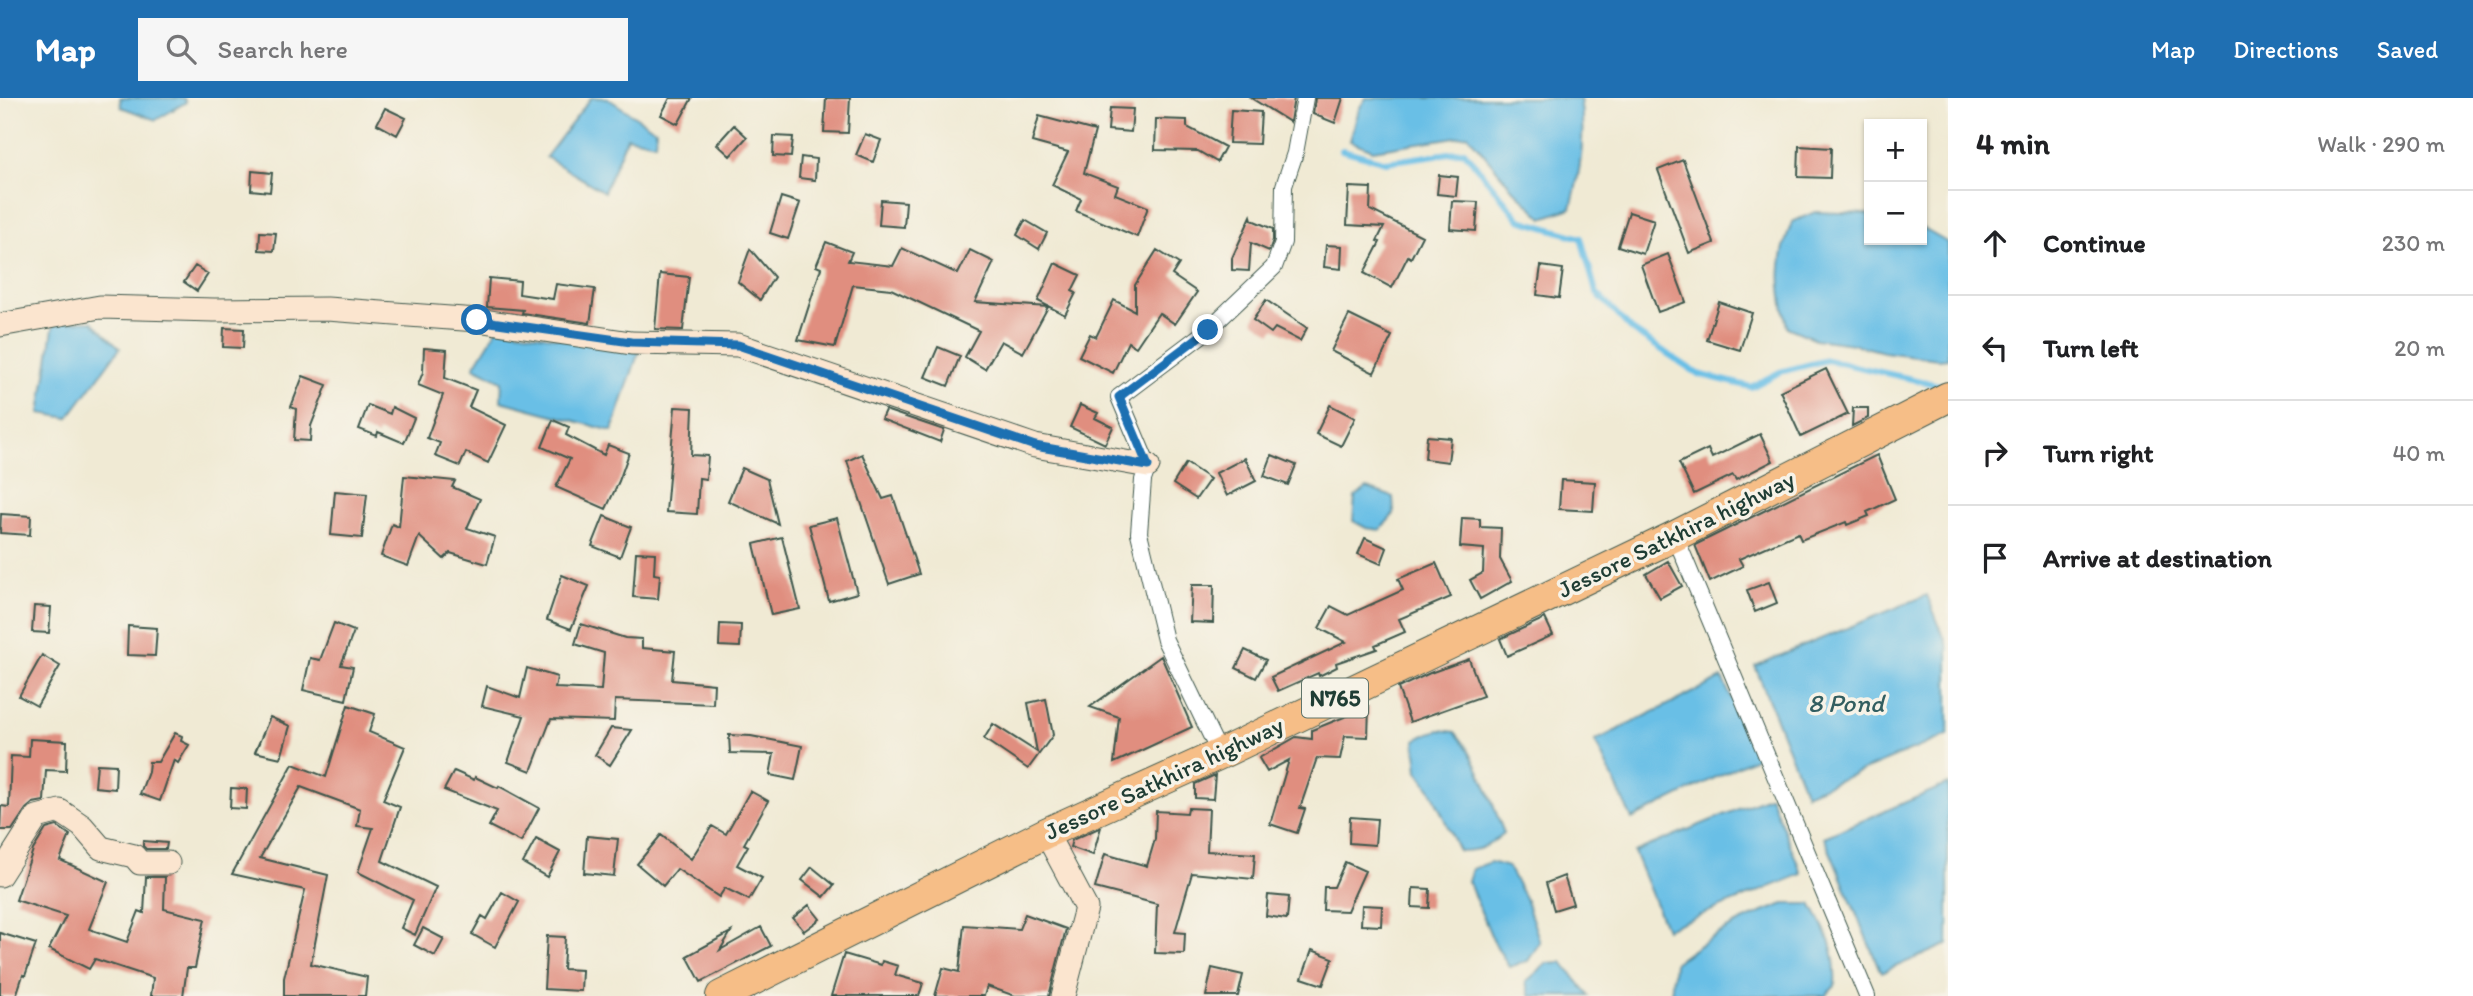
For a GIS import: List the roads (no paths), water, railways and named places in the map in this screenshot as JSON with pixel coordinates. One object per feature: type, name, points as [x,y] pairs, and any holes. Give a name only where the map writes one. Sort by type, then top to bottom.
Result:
[{"type":"highway","name":"Jessore Satkhira highway","points":[[721,996],[1046,833],[1220,754],[1675,536],[1948,397]]},
{"type":"street","points":[[1220,754],[1165,640],[1139,533],[1143,480],[1148,466],[1119,397],[1208,330],[1274,268],[1283,242],[1284,186],[1295,153],[1305,98]]},
{"type":"street","points":[[0,325],[100,307],[327,309],[477,320],[631,342],[738,345],[1035,446],[1148,466]]},
{"type":"street","points":[[1675,536],[1867,996]]},
{"type":"street","points":[[0,875],[37,817],[60,811],[82,825],[101,848],[134,856],[140,863],[168,863]]},
{"type":"street","points":[[1046,833],[1086,908],[1063,996]]},
{"type":"water","points":[[120,98],[184,98],[186,102],[156,120],[121,107]]},
{"type":"water","points":[[591,98],[607,98],[656,130],[655,143],[627,137],[604,192],[546,157]]},
{"type":"water","points":[[1366,98],[1580,98],[1581,154],[1571,208],[1543,218],[1513,189],[1468,135],[1373,150],[1350,141],[1359,109]]},
{"type":"water","points":[[1815,212],[1864,214],[1864,245],[1927,245],[1927,231],[1948,243],[1948,358],[1884,352],[1853,344],[1815,339],[1787,327],[1780,274],[1783,250],[1792,222]]},
{"type":"water","points":[[92,321],[120,348],[68,418],[40,413],[54,322]]},
{"type":"water","points":[[498,328],[639,351],[612,431],[501,401],[502,381],[474,367]]},
{"type":"water","points":[[1367,488],[1393,497],[1394,514],[1380,530],[1366,528],[1353,521],[1355,497]]},
{"type":"water","name":"8 Pond","points":[[1927,595],[1948,647],[1948,735],[1806,794],[1755,666]]},
{"type":"water","name":"8 Pond","points":[[1722,678],[1759,756],[1632,819],[1595,741]]},
{"type":"water","points":[[1440,730],[1455,732],[1464,743],[1484,781],[1504,833],[1478,849],[1459,851],[1432,792],[1418,771],[1415,740]]},
{"type":"water","points":[[1948,784],[1948,944],[1881,973],[1824,837]]},
{"type":"water","points":[[1770,796],[1802,874],[1666,929],[1634,852]]},
{"type":"water","points":[[1490,862],[1508,867],[1525,898],[1540,942],[1528,961],[1509,967],[1493,940],[1468,881],[1472,869]]},
{"type":"water","points":[[1784,904],[1811,904],[1827,934],[1833,953],[1835,986],[1825,996],[1671,996],[1674,963],[1727,929]]},
{"type":"water","points":[[1562,962],[1589,996],[1530,996],[1526,982],[1547,963]]},
{"type":"waterway","points":[[1342,150],[1386,162],[1464,151],[1520,220],[1581,238],[1596,292],[1632,330],[1698,374],[1751,387],[1780,372],[1827,360],[1943,386]]}]
